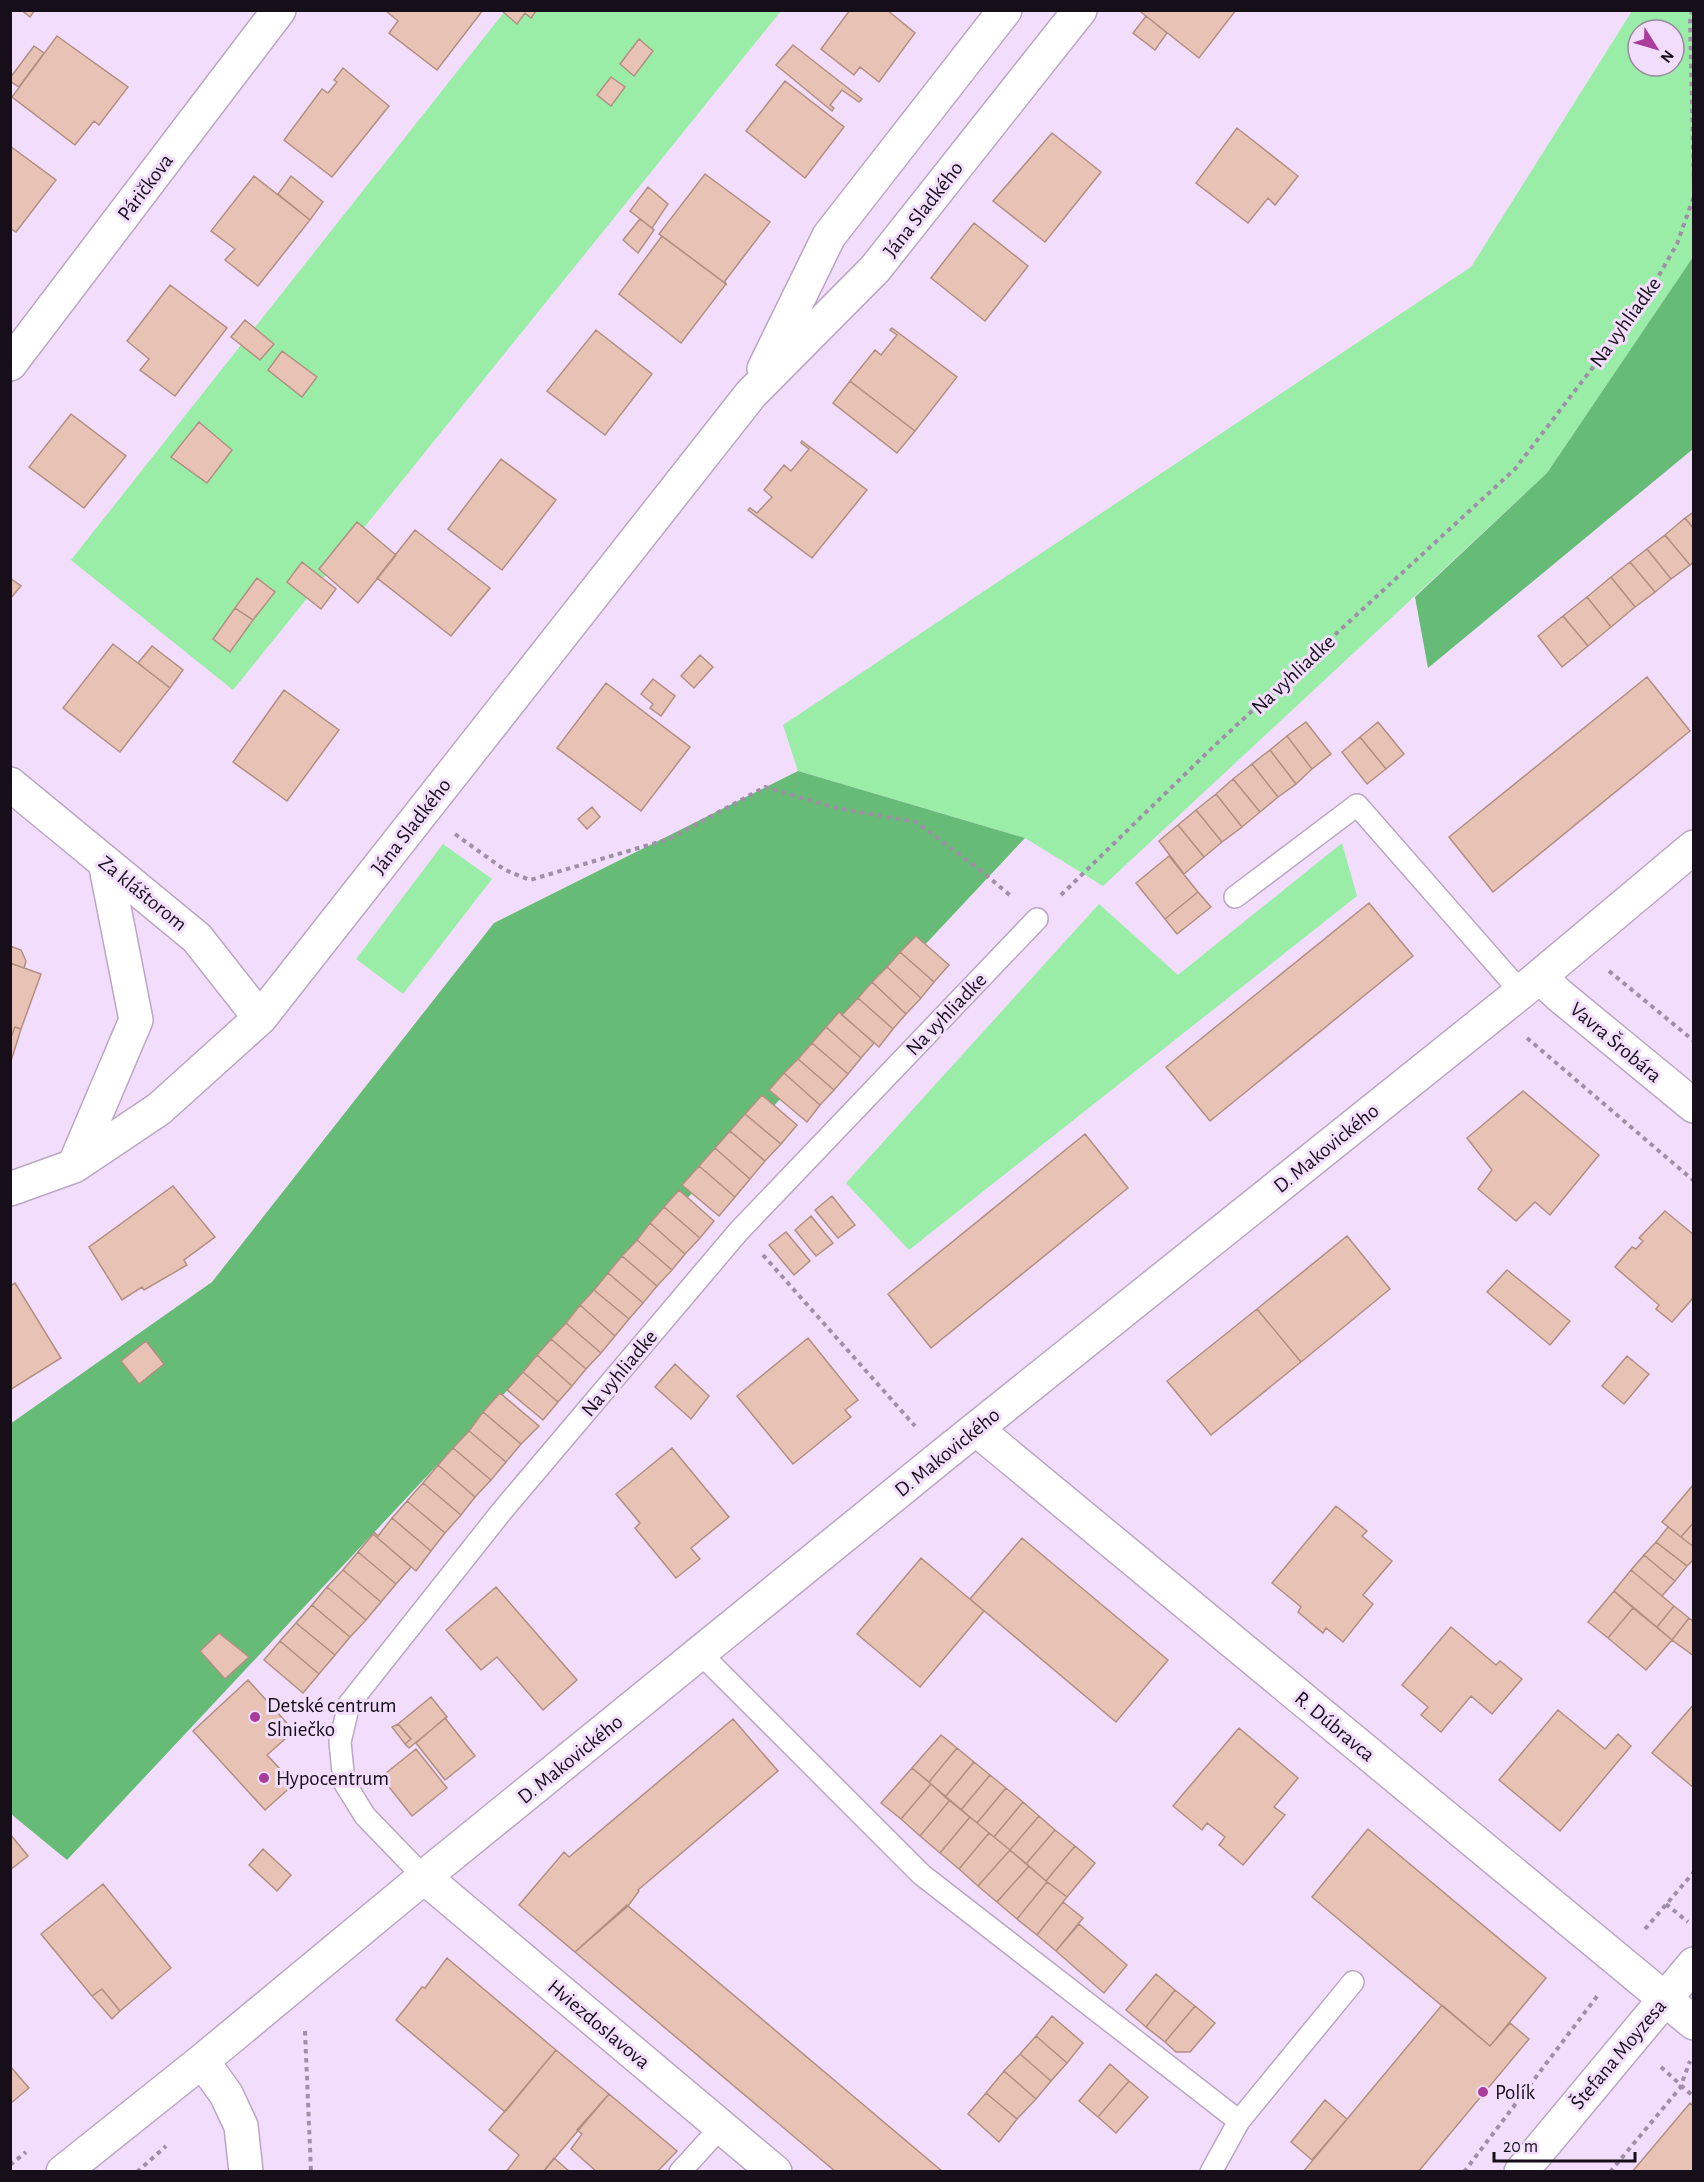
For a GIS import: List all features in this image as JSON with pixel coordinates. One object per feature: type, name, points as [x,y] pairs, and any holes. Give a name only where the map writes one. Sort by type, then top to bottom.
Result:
[{"type":"street","name":"Jána Sladkého","points":[[751,394],[829,236],[1005,10]]},
{"type":"street","name":"Jána Sladkého","points":[[10,1189],[74,1166],[159,1109],[260,1018],[751,394],[875,269],[1080,10]]},
{"type":"street","name":"Páričkova","points":[[10,364],[278,11]]},
{"type":"street","name":"Za kláštorom","points":[[10,784],[197,938],[260,1018]]},
{"type":"street","name":"D. Makovického","points":[[63,2172],[942,1456],[1540,988],[1694,847]]},
{"type":"street","points":[[74,1166],[136,1020],[105,862]]},
{"type":"street","name":"Vavra Šrobára","points":[[1540,988],[1694,1106]]},
{"type":"street","name":"R. Dúbravca","points":[[976,1429],[1694,2023]]},
{"type":"street","name":"Hviezdoslavova","points":[[424,1877],[775,2172]]},
{"type":"street","name":"Štefana Moyzesa","points":[[1521,2172],[1694,1964]]},
{"type":"street","points":[[202,2061],[226,2094],[241,2126],[246,2172]]},
{"type":"lane","points":[[1234,897],[1357,805],[1540,988]]},
{"type":"lane","name":"Na vyhliadke","points":[[424,1877],[365,1816],[344,1782],[340,1742],[349,1704],[502,1511],[738,1232],[1037,919]]},
{"type":"lane","points":[[700,1653],[922,1875],[1239,2121]]},
{"type":"lane","points":[[1211,2172],[1239,2121],[1353,1982]]},
{"type":"lane","points":[[680,2172],[721,2127]]},
{"type":"path","points":[[1692,10],[1690,34],[1694,185]]},
{"type":"path","name":"Na vyhliadke","points":[[1037,919],[1214,746],[1515,469],[1646,298],[1677,244],[1694,196]]},
{"type":"path","points":[[423,810],[504,870],[530,880],[669,839],[765,787],[836,808],[916,822],[980,870],[1037,919]]},
{"type":"path","points":[[1604,968],[1694,1041]]},
{"type":"path","points":[[1540,988],[1518,1031],[1694,1181]]},
{"type":"path","points":[[738,1232],[759,1252],[942,1456]]},
{"type":"path","points":[[1464,2172],[1591,2006],[1618,1961],[1694,1872]]},
{"type":"path","points":[[1666,1904],[1691,1924]]},
{"type":"path","points":[[305,2030],[311,2172]]},
{"type":"path","points":[[1610,2172],[1680,2085],[1689,2062],[1694,2056]]},
{"type":"path","points":[[1680,2085],[1694,2097]]},
{"type":"green space","points":[[505,11],[781,11],[233,690],[71,560]]},
{"type":"green space","points":[[1632,11],[1693,11],[1693,257],[1547,473],[1103,886],[1025,838],[798,771],[783,725],[1471,267],[1626,21],[1626,78],[1686,78],[1686,18],[1628,18]]},
{"type":"green space","points":[[1693,257],[1693,449],[1428,668],[1415,597],[1547,473]]},
{"type":"green space","points":[[798,771],[1025,838],[67,1860],[11,1814],[10,1424],[212,1282],[494,923]]},
{"type":"green space","points":[[1342,843],[1357,896],[909,1250],[846,1183],[1099,904],[1178,975]]},
{"type":"green space","points":[[443,844],[492,879],[403,994],[356,959]]},
{"type":"building","points":[[21,10],[35,10],[30,17]]},
{"type":"building","points":[[385,10],[483,10],[437,70],[389,33],[398,21]]},
{"type":"building","points":[[501,10],[536,11],[531,18],[525,13],[517,24]]},
{"type":"building","points":[[850,10],[887,10],[915,33],[879,82],[860,67],[854,75],[821,49]]},
{"type":"building","points":[[1142,10],[1236,10],[1199,58],[1141,12]]},
{"type":"building","points":[[1146,16],[1167,33],[1155,50],[1133,33]]},
{"type":"building","points":[[57,36],[128,87],[99,125],[94,121],[75,145],[12,97]]},
{"type":"building","points":[[639,39],[653,51],[634,76],[620,64]]},
{"type":"building","points":[[793,45],[862,99],[859,102],[842,90],[830,105],[834,108],[832,111],[776,65]]},
{"type":"building","points":[[34,46],[44,53],[19,87],[10,81],[10,78]]},
{"type":"building","points":[[343,68],[389,106],[332,177],[284,140],[322,89],[328,93],[337,82],[334,80]]},
{"type":"building","points":[[611,77],[625,87],[611,106],[597,95]]},
{"type":"building","points":[[785,81],[844,127],[805,178],[746,131]]},
{"type":"building","points":[[1237,128],[1298,176],[1275,205],[1268,198],[1248,223],[1196,183]]},
{"type":"building","points":[[1052,133],[1101,172],[1045,242],[993,201]]},
{"type":"building","points":[[10,146],[56,180],[16,232],[10,228]]},
{"type":"building","points":[[705,174],[770,222],[725,281],[726,284],[659,234]]},
{"type":"building","points":[[254,176],[310,220],[258,286],[225,260],[235,249],[211,231]]},
{"type":"building","points":[[291,176],[323,202],[310,220],[278,194]]},
{"type":"building","points":[[648,187],[668,204],[652,228],[630,211]]},
{"type":"building","points":[[640,219],[654,230],[638,253],[623,240]]},
{"type":"building","points":[[974,223],[1028,266],[985,321],[931,278]]},
{"type":"building","points":[[662,236],[726,284],[681,343],[619,294]]},
{"type":"building","points":[[170,285],[227,328],[175,396],[140,370],[149,359],[127,341]]},
{"type":"building","points":[[245,320],[274,344],[260,360],[231,337]]},
{"type":"building","points":[[892,328],[957,377],[915,431],[850,381],[875,350],[881,355],[897,335],[890,330]]},
{"type":"building","points":[[596,330],[652,374],[605,435],[547,391]]},
{"type":"building","points":[[282,351],[317,377],[302,397],[268,370]]},
{"type":"building","points":[[850,381],[915,431],[897,453],[833,403]]},
{"type":"building","points":[[71,414],[126,456],[84,508],[29,467]]},
{"type":"building","points":[[199,422],[232,450],[207,483],[171,457]]},
{"type":"building","points":[[802,441],[867,490],[812,558],[748,510],[750,508],[757,513],[772,497],[764,490],[784,465],[791,471],[809,449],[801,443]]},
{"type":"building","points":[[501,459],[556,500],[502,570],[448,529]]},
{"type":"building","points":[[1694,512],[1694,529],[1685,518]]},
{"type":"building","points":[[1685,518],[1694,529],[1694,562],[1690,565],[1665,535]]},
{"type":"building","points":[[357,522],[396,555],[358,603],[319,569]]},
{"type":"building","points":[[415,530],[490,588],[451,636],[377,578]]},
{"type":"building","points":[[1665,535],[1690,565],[1671,579],[1647,549]]},
{"type":"building","points":[[1647,549],[1671,579],[1655,592],[1630,562]]},
{"type":"building","points":[[302,562],[336,589],[321,609],[287,582]]},
{"type":"building","points":[[1630,562],[1655,592],[1635,607],[1611,577]]},
{"type":"building","points":[[1611,577],[1635,607],[1611,627],[1587,597]]},
{"type":"building","points":[[10,578],[21,586],[10,599]]},
{"type":"building","points":[[257,578],[275,592],[253,620],[235,608]]},
{"type":"building","points":[[1587,597],[1611,627],[1588,646],[1563,616]]},
{"type":"building","points":[[235,608],[253,620],[230,652],[213,639]]},
{"type":"building","points":[[1563,616],[1588,646],[1562,667],[1538,636]]},
{"type":"building","points":[[113,644],[170,688],[120,752],[63,708]]},
{"type":"building","points":[[152,646],[183,670],[170,688],[138,663]]},
{"type":"building","points":[[700,655],[713,667],[694,688],[681,676]]},
{"type":"building","points":[[1647,677],[1690,731],[1493,892],[1449,837]]},
{"type":"building","points":[[653,679],[675,696],[661,716],[650,708],[653,704],[641,694]]},
{"type":"building","points":[[606,683],[690,747],[641,811],[557,748]]},
{"type":"building","points":[[284,690],[339,730],[287,801],[233,762]]},
{"type":"building","points":[[1306,722],[1331,754],[1312,769],[1287,736]]},
{"type":"building","points":[[1378,722],[1404,754],[1386,769],[1360,737]]},
{"type":"building","points":[[1287,736],[1312,769],[1296,784],[1270,750]]},
{"type":"building","points":[[1360,737],[1386,769],[1367,784],[1342,752]]},
{"type":"building","points":[[1270,750],[1296,784],[1278,797],[1252,764]]},
{"type":"building","points":[[1252,764],[1278,797],[1260,812],[1233,779]]},
{"type":"building","points":[[1233,779],[1260,812],[1242,827],[1216,794]]},
{"type":"building","points":[[1216,794],[1242,827],[1222,842],[1196,810]]},
{"type":"building","points":[[592,807],[600,817],[587,829],[578,819]]},
{"type":"building","points":[[1196,810],[1222,842],[1204,857],[1178,825]]},
{"type":"building","points":[[1178,825],[1204,857],[1184,874],[1159,841]]},
{"type":"building","points":[[1169,856],[1198,892],[1165,919],[1136,883]]},
{"type":"building","points":[[1198,892],[1211,907],[1177,934],[1165,919]]},
{"type":"building","points":[[1369,903],[1413,956],[1210,1121],[1166,1067]]},
{"type":"building","points":[[916,936],[949,965],[934,982],[900,952]]},
{"type":"building","points":[[10,946],[21,950],[26,961],[24,968],[10,963]]},
{"type":"building","points":[[900,952],[934,982],[921,998],[887,967]]},
{"type":"building","points":[[10,963],[41,974],[21,1029],[15,1027],[10,1040]]},
{"type":"building","points":[[887,967],[921,998],[906,1014],[872,982]]},
{"type":"building","points":[[872,982],[906,1014],[893,1029],[858,998]]},
{"type":"building","points":[[858,998],[893,1029],[879,1047],[842,1015]]},
{"type":"building","points":[[839,1012],[874,1043],[861,1058],[826,1027]]},
{"type":"building","points":[[15,1027],[21,1029],[11,1061],[10,1040]]},
{"type":"building","points":[[826,1027],[861,1058],[848,1074],[812,1043]]},
{"type":"building","points":[[812,1043],[848,1074],[834,1090],[798,1059]]},
{"type":"building","points":[[798,1059],[834,1090],[820,1105],[784,1073]]},
{"type":"building","points":[[784,1073],[820,1105],[807,1122],[769,1090]]},
{"type":"building","points":[[1523,1091],[1599,1155],[1550,1215],[1535,1202],[1516,1221],[1478,1189],[1492,1170],[1467,1138]]},
{"type":"building","points":[[762,1095],[797,1125],[781,1144],[745,1114]]},
{"type":"building","points":[[745,1114],[781,1144],[765,1161],[730,1131]]},
{"type":"building","points":[[730,1131],[765,1161],[750,1179],[715,1148]]},
{"type":"building","points":[[1085,1134],[1128,1188],[931,1348],[888,1294]]},
{"type":"building","points":[[715,1148],[750,1179],[735,1197],[699,1166]]},
{"type":"building","points":[[699,1166],[735,1197],[719,1216],[682,1185]]},
{"type":"building","points":[[173,1186],[215,1237],[184,1260],[187,1265],[144,1290],[142,1287],[122,1300],[89,1247]]},
{"type":"building","points":[[679,1190],[714,1221],[700,1238],[664,1207]]},
{"type":"building","points":[[832,1196],[855,1225],[838,1238],[815,1210]]},
{"type":"building","points":[[664,1207],[700,1238],[685,1254],[650,1223]]},
{"type":"building","points":[[1665,1211],[1694,1235],[1694,1297],[1672,1322],[1656,1309],[1659,1305],[1615,1267],[1632,1247],[1636,1249],[1643,1241],[1639,1238]]},
{"type":"building","points":[[811,1216],[833,1243],[816,1256],[795,1230]]},
{"type":"building","points":[[650,1223],[685,1254],[672,1270],[637,1240]]},
{"type":"building","points":[[786,1232],[810,1261],[794,1275],[769,1245]]},
{"type":"building","points":[[1347,1236],[1390,1289],[1301,1362],[1257,1309]]},
{"type":"building","points":[[637,1240],[672,1270],[657,1286],[622,1256]]},
{"type":"building","points":[[622,1256],[657,1286],[643,1303],[608,1273]]},
{"type":"building","points":[[1507,1270],[1570,1321],[1550,1345],[1487,1292]]},
{"type":"building","points":[[608,1273],[643,1303],[629,1319],[594,1290]]},
{"type":"building","points":[[15,1283],[61,1358],[10,1390],[10,1286]]},
{"type":"building","points":[[594,1290],[629,1319],[615,1336],[580,1305]]},
{"type":"building","points":[[580,1305],[615,1336],[601,1353],[566,1323]]},
{"type":"building","points":[[1257,1309],[1301,1362],[1211,1435],[1167,1381]]},
{"type":"building","points":[[566,1323],[601,1353],[586,1369],[551,1339]]},
{"type":"building","points":[[808,1338],[858,1400],[845,1410],[851,1417],[793,1464],[737,1396]]},
{"type":"building","points":[[551,1339],[586,1369],[572,1386],[537,1355]]},
{"type":"building","points":[[146,1341],[164,1364],[139,1384],[121,1361]]},
{"type":"building","points":[[537,1355],[572,1386],[558,1402],[523,1372]]},
{"type":"building","points":[[1627,1356],[1649,1374],[1624,1404],[1602,1386]]},
{"type":"building","points":[[675,1364],[709,1396],[691,1419],[655,1387]]},
{"type":"building","points":[[523,1372],[558,1402],[543,1420],[507,1390]]},
{"type":"building","points":[[500,1393],[539,1426],[521,1444],[483,1412]]},
{"type":"building","points":[[483,1412],[521,1444],[506,1462],[469,1431]]},
{"type":"building","points":[[469,1431],[506,1462],[491,1480],[453,1448]]},
{"type":"building","points":[[453,1448],[491,1480],[475,1497],[438,1465]]},
{"type":"building","points":[[672,1448],[729,1517],[691,1548],[700,1559],[676,1578],[635,1528],[640,1523],[616,1494]]},
{"type":"building","points":[[438,1465],[475,1497],[461,1515],[423,1483]]},
{"type":"building","points":[[423,1483],[461,1515],[445,1533],[407,1501]]},
{"type":"building","points":[[1693,1485],[1694,1522],[1681,1537],[1662,1522]]},
{"type":"building","points":[[407,1501],[445,1533],[431,1551],[392,1518]]},
{"type":"building","points":[[1336,1506],[1367,1531],[1362,1536],[1392,1561],[1363,1595],[1373,1604],[1343,1642],[1326,1628],[1323,1633],[1298,1612],[1301,1607],[1272,1583]]},
{"type":"building","points":[[392,1518],[431,1551],[416,1571],[373,1534],[374,1532],[378,1536]]},
{"type":"building","points":[[1694,1522],[1694,1547],[1681,1537]]},
{"type":"building","points":[[1668,1527],[1694,1547],[1694,1559],[1687,1566],[1656,1542]]},
{"type":"building","points":[[373,1534],[411,1567],[396,1584],[358,1552]]},
{"type":"building","points":[[1022,1538],[1168,1660],[1116,1722],[970,1599]]},
{"type":"building","points":[[1656,1542],[1687,1566],[1675,1581],[1644,1555]]},
{"type":"building","points":[[358,1552],[396,1584],[381,1602],[343,1570]]},
{"type":"building","points":[[1644,1555],[1675,1581],[1662,1596],[1631,1570]]},
{"type":"building","points":[[921,1558],[984,1611],[920,1687],[857,1634]]},
{"type":"building","points":[[343,1570],[381,1602],[366,1620],[327,1587]]},
{"type":"building","points":[[1631,1570],[1674,1606],[1657,1627],[1614,1591]]},
{"type":"building","points":[[327,1587],[366,1620],[350,1637],[312,1605]]},
{"type":"building","points":[[496,1587],[577,1680],[543,1710],[497,1657],[481,1670],[446,1630]]},
{"type":"building","points":[[1614,1591],[1633,1608],[1608,1638],[1588,1622]]},
{"type":"building","points":[[312,1605],[350,1637],[335,1655],[296,1623]]},
{"type":"building","points":[[1674,1606],[1689,1618],[1672,1640],[1657,1627]]},
{"type":"building","points":[[1633,1608],[1672,1640],[1646,1670],[1608,1638]]},
{"type":"building","points":[[1689,1618],[1694,1622],[1694,1656],[1672,1640]]},
{"type":"building","points":[[296,1623],[335,1655],[319,1674],[280,1641]]},
{"type":"building","points":[[1451,1627],[1496,1665],[1500,1661],[1522,1679],[1492,1714],[1471,1696],[1441,1732],[1421,1715],[1428,1707],[1402,1685]]},
{"type":"building","points":[[219,1633],[249,1657],[225,1679],[200,1651]]},
{"type":"building","points":[[280,1641],[319,1674],[303,1693],[264,1660]]},
{"type":"building","points":[[248,1680],[294,1731],[267,1755],[294,1784],[265,1810],[193,1731]]},
{"type":"building","points":[[431,1697],[447,1717],[409,1748],[405,1744],[411,1739],[398,1724]]},
{"type":"building","points":[[1694,1704],[1694,1788],[1652,1753]]},
{"type":"building","points":[[1558,1710],[1605,1749],[1618,1734],[1631,1746],[1560,1831],[1499,1780]]},
{"type":"building","points":[[445,1718],[475,1756],[445,1780],[416,1743]]},
{"type":"building","points":[[733,1719],[778,1771],[638,1890],[628,1906],[575,1952],[519,1905],[564,1852],[569,1857]]},
{"type":"building","points":[[398,1724],[411,1739],[405,1744],[392,1727]]},
{"type":"building","points":[[1239,1728],[1298,1778],[1274,1807],[1285,1815],[1243,1865],[1219,1845],[1225,1837],[1207,1823],[1202,1830],[1173,1806]]},
{"type":"building","points":[[941,1735],[957,1748],[929,1782],[912,1768]]},
{"type":"building","points":[[957,1748],[974,1762],[945,1797],[929,1782]]},
{"type":"building","points":[[416,1749],[447,1788],[412,1816],[381,1777]]},
{"type":"building","points":[[974,1762],[990,1775],[961,1810],[945,1797]]},
{"type":"building","points":[[912,1768],[931,1784],[901,1819],[881,1803]]},
{"type":"building","points":[[990,1775],[1006,1788],[977,1823],[961,1810]]},
{"type":"building","points":[[931,1784],[950,1800],[920,1836],[901,1819]]},
{"type":"building","points":[[1006,1788],[1023,1802],[994,1837],[977,1823]]},
{"type":"building","points":[[950,1800],[970,1817],[940,1853],[920,1836]]},
{"type":"building","points":[[1023,1802],[1039,1816],[1010,1850],[994,1837]]},
{"type":"building","points":[[1039,1816],[1055,1830],[1026,1864],[1010,1850]]},
{"type":"building","points":[[970,1817],[989,1833],[959,1869],[940,1853]]},
{"type":"building","points":[[1368,1829],[1546,1978],[1490,2046],[1312,1897]]},
{"type":"building","points":[[1055,1830],[1075,1846],[1046,1881],[1026,1864]]},
{"type":"building","points":[[989,1833],[1010,1850],[978,1886],[959,1869]]},
{"type":"building","points":[[10,1834],[28,1856],[10,1870]]},
{"type":"building","points":[[1075,1846],[1095,1863],[1067,1897],[1046,1881]]},
{"type":"building","points":[[263,1849],[291,1875],[277,1891],[249,1865]]},
{"type":"building","points":[[1010,1850],[1029,1866],[997,1902],[978,1886]]},
{"type":"building","points":[[1029,1866],[1047,1882],[1017,1919],[997,1902]]},
{"type":"building","points":[[1047,1882],[1067,1897],[1037,1935],[1017,1919]]},
{"type":"building","points":[[103,1884],[171,1968],[120,2011],[102,1989],[92,1996],[41,1934]]},
{"type":"building","points":[[1063,1902],[1083,1918],[1056,1951],[1037,1935]]},
{"type":"building","points":[[627,1905],[943,2172],[836,2172],[575,1952]]},
{"type":"building","points":[[1079,1924],[1127,1965],[1104,1993],[1056,1951]]},
{"type":"building","points":[[447,1958],[556,2050],[505,2112],[396,2020],[422,1987],[425,1988]]},
{"type":"building","points":[[1156,1974],[1175,1990],[1146,2027],[1126,2010]]},
{"type":"building","points":[[102,1989],[120,2011],[112,2019],[92,1996]]},
{"type":"building","points":[[1175,1990],[1195,2006],[1165,2042],[1146,2027]]},
{"type":"building","points":[[1442,2005],[1490,2046],[1510,2023],[1529,2039],[1418,2172],[1303,2172]]},
{"type":"building","points":[[1195,2006],[1215,2023],[1190,2052],[1176,2052],[1165,2042]]},
{"type":"building","points":[[1052,2016],[1083,2043],[1067,2063],[1036,2036]]},
{"type":"building","points":[[1036,2036],[1067,2063],[1051,2081],[1020,2054]]},
{"type":"building","points":[[556,2050],[609,2094],[543,2172],[506,2172],[519,2155],[489,2130]]},
{"type":"building","points":[[1020,2054],[1051,2081],[1036,2099],[1004,2071]]},
{"type":"building","points":[[1110,2064],[1129,2081],[1098,2117],[1079,2101]]},
{"type":"building","points":[[10,2066],[29,2088],[10,2104]]},
{"type":"building","points":[[1004,2071],[1036,2099],[1017,2119],[986,2093]]},
{"type":"building","points":[[1129,2081],[1148,2097],[1116,2133],[1098,2117]]},
{"type":"building","points":[[986,2093],[1017,2119],[999,2142],[968,2114]]},
{"type":"building","points":[[609,2094],[677,2151],[657,2172],[597,2172],[571,2149],[582,2134],[577,2130]]},
{"type":"building","points":[[1325,2100],[1347,2119],[1312,2160],[1291,2142]]},
{"type":"building","points":[[1690,2103],[1694,2107],[1694,2172],[1632,2172]]},
{"type":"building","points":[[554,2158],[570,2172],[543,2172]]},
{"type":"place","name":"Detské centrum Slniečko","points":[[255,1717]]},
{"type":"place","name":"Hypocentrum","points":[[264,1778]]},
{"type":"place","name":"Polík","points":[[1483,2092]]}]
